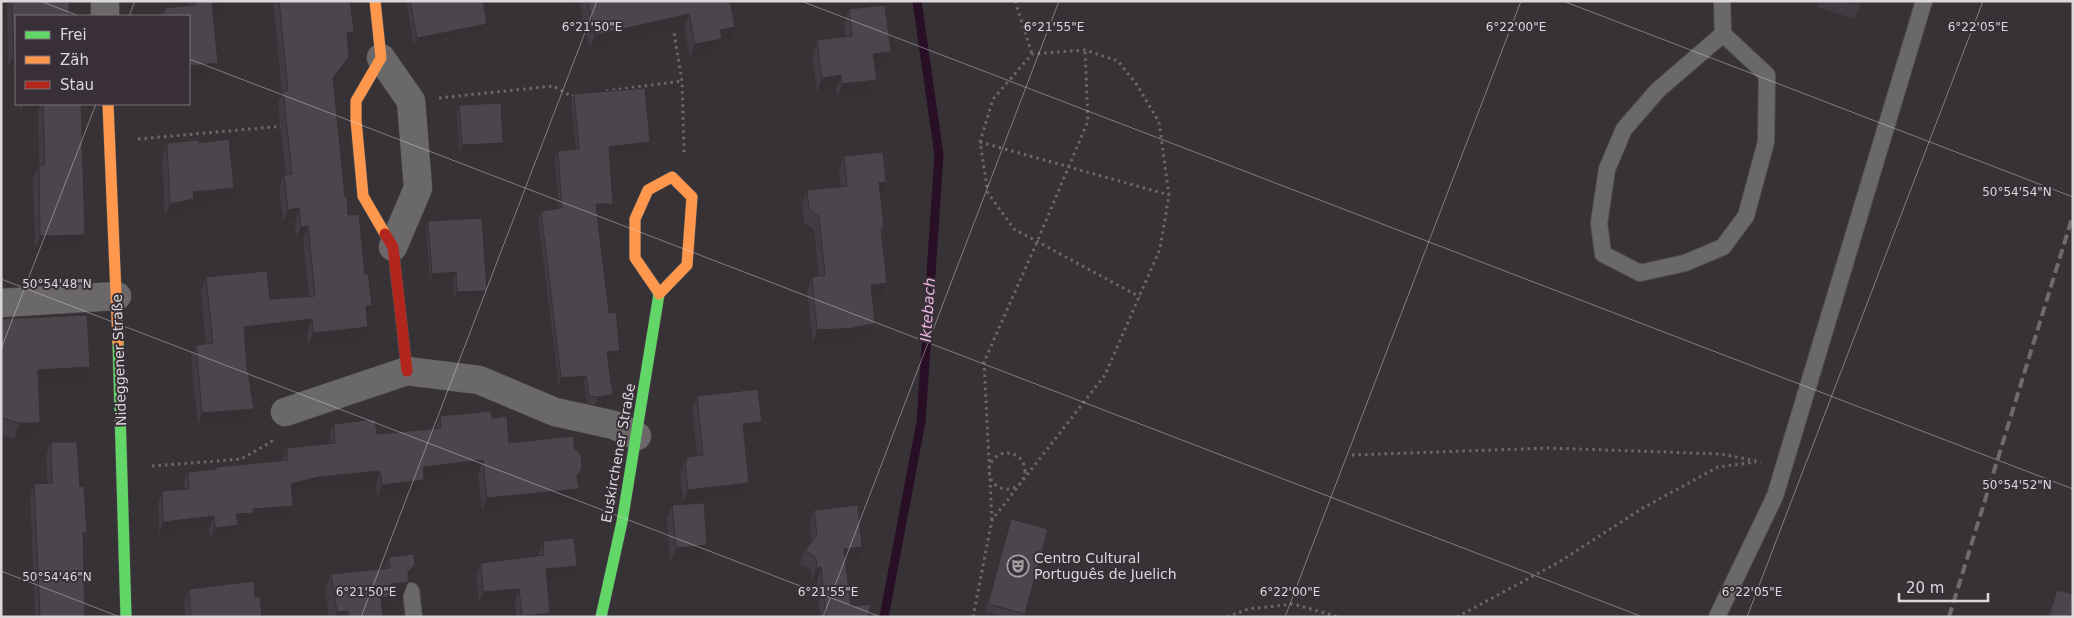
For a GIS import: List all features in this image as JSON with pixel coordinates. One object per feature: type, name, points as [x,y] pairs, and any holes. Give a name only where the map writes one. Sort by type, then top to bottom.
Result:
[{"type":"street","points":[[105,1],[105,15]]},
{"type":"street","points":[[375,1],[381,58],[411,101],[418,188],[392,247]]},
{"type":"street","points":[[381,58],[356,101],[356,120],[363,196],[392,247],[407,371]]},
{"type":"street","name":"Nideggener Straße","points":[[108,105],[117,296],[126,617]]},
{"type":"street","points":[[672,177],[692,197],[687,265],[659,294],[635,258],[634,219],[648,190],[672,177]]},
{"type":"street","name":"Euskirchener Straße","points":[[601,617],[622,522],[659,294]]},
{"type":"street","points":[[1,303],[117,296]]},
{"type":"street","points":[[285,412],[407,371],[479,380],[555,412],[614,425],[637,436]]},
{"type":"lane","points":[[1722,1],[1723,34],[1767,75],[1766,142],[1746,216],[1723,247],[1685,263],[1640,273],[1603,254],[1599,223],[1607,169],[1624,129],[1658,90],[1723,34]]},
{"type":"lane","points":[[1717,617],[1775,496],[1924,1]]},
{"type":"lane","points":[[412,591],[414,617]]},
{"type":"path","points":[[1015,1],[1032,54]]},
{"type":"path","points":[[672,19],[682,82],[684,159],[672,177]]},
{"type":"path","points":[[973,617],[992,520],[984,362],[1038,242],[1088,121],[1085,50]]},
{"type":"path","points":[[992,520],[1105,375],[1140,297],[1160,249],[1169,195],[1159,122],[1137,85],[1118,61],[1085,50],[1032,54],[992,99],[980,142],[988,193],[1014,229],[1140,297]]},
{"type":"path","points":[[599,92],[682,82]]},
{"type":"path","points":[[411,101],[553,86],[571,96],[580,94]]},
{"type":"path","points":[[110,141],[287,126]]},
{"type":"path","points":[[980,142],[1169,195]]},
{"type":"path","points":[[123,468],[241,458],[271,442],[285,412]]},
{"type":"path","points":[[1352,455],[1549,448],[1721,454],[1760,462],[1782,470]]},
{"type":"path","points":[[1006,453],[1013,454],[1024,464],[1023,480],[1015,488],[1001,488],[991,478],[989,470],[994,458],[1006,453]]},
{"type":"path","points":[[1457,617],[1559,562],[1643,508],[1718,467],[1760,462]]},
{"type":"path","points":[[1227,617],[1248,609],[1293,604],[1339,617]]},
{"type":"building","points":[[12,1],[69,1],[69,15],[15,15],[14,53]]},
{"type":"building","points":[[195,1],[225,1],[212,4],[218,63],[190,66],[190,15],[165,15],[165,8],[195,5]]},
{"type":"building","points":[[279,1],[350,1],[354,32],[347,33],[349,57],[333,78],[348,215],[359,214],[365,274],[368,273],[372,306],[366,306],[368,327],[313,333],[312,319],[244,327],[247,366],[254,409],[202,413],[196,345],[213,343],[206,277],[267,271],[270,299],[315,296],[308,226],[301,227],[299,208],[288,210],[284,175],[292,174],[283,91],[288,90]]},
{"type":"building","points":[[410,1],[483,1],[487,24],[417,38]]},
{"type":"building","points":[[588,1],[730,1],[735,27],[720,30],[722,39],[695,44],[689,14],[595,35]]},
{"type":"building","points":[[1848,1],[1861,1],[1860,5]]},
{"type":"building","points":[[885,5],[891,52],[873,54],[877,80],[842,84],[841,75],[822,78],[817,40],[852,36],[849,9]]},
{"type":"building","points":[[645,88],[650,142],[609,147],[613,204],[596,204],[609,313],[616,312],[620,351],[607,352],[613,395],[589,396],[586,376],[561,378],[541,211],[562,208],[558,151],[579,149],[574,94]]},
{"type":"building","points":[[501,103],[503,143],[462,145],[459,105]]},
{"type":"building","points":[[43,105],[81,105],[85,235],[40,236],[39,165],[45,165]]},
{"type":"building","points":[[229,139],[234,188],[193,192],[194,199],[170,204],[167,143],[199,140],[199,143]]},
{"type":"building","points":[[883,152],[886,182],[879,183],[884,228],[881,228],[887,283],[871,285],[875,324],[855,328],[817,330],[812,277],[825,275],[819,217],[809,209],[807,190],[847,186],[844,156]]},
{"type":"building","points":[[482,218],[487,291],[457,292],[456,272],[432,274],[428,221]]},
{"type":"building","points":[[87,315],[90,367],[38,370],[40,423],[20,423],[1,418],[1,319]]},
{"type":"building","points":[[758,389],[762,422],[743,424],[749,483],[688,490],[686,457],[703,455],[697,396]]},
{"type":"building","points":[[491,411],[492,418],[507,416],[509,443],[573,436],[575,449],[581,455],[582,469],[577,476],[579,489],[487,498],[483,460],[423,467],[424,480],[382,485],[380,471],[318,477],[291,484],[293,506],[253,509],[253,513],[236,514],[238,525],[215,528],[214,516],[163,522],[162,491],[189,489],[188,472],[216,469],[216,467],[288,460],[287,448],[335,443],[334,424],[375,419],[377,434],[441,428],[440,416]]},
{"type":"building","points":[[51,442],[77,442],[80,487],[84,486],[87,533],[83,533],[85,617],[40,617],[34,484],[52,483]]},
{"type":"building","points":[[704,503],[707,545],[676,548],[672,505]]},
{"type":"building","points":[[858,505],[862,547],[844,549],[851,606],[871,604],[868,617],[826,617],[821,567],[817,568],[816,558],[805,550],[817,535],[814,510]]},
{"type":"building","points":[[1011,519],[1048,529],[1025,614],[988,604]]},
{"type":"building","points":[[574,538],[577,566],[546,569],[550,613],[522,616],[519,589],[483,592],[481,563],[544,555],[543,541]]},
{"type":"building","points":[[414,554],[415,565],[408,572],[408,582],[391,584],[393,596],[381,598],[383,617],[349,617],[348,611],[337,612],[331,574],[390,568],[389,557]]},
{"type":"building","points":[[254,581],[255,597],[260,597],[262,617],[191,617],[189,589]]},
{"type":"building","points":[[2057,590],[2073,594],[2073,617],[2049,617]]},
{"type":"waterway","name":"Iktebach","points":[[884,617],[921,422],[939,155],[917,1]]},
{"type":"railway","points":[[1949,617],[2073,215]]},
{"type":"traffic: fast","points":[[601,617],[622,522],[659,294],[657,290]]},
{"type":"traffic: fast","points":[[118,342],[126,617]]},
{"type":"traffic: slow","points":[[375,1],[381,58],[356,101],[356,120],[363,196],[385,234]]},
{"type":"traffic: slow","points":[[108,105],[118,342]]},
{"type":"traffic: slow","points":[[657,290],[635,258],[635,219],[648,190],[672,177],[692,197],[687,265],[659,294]]},
{"type":"traffic: jam","points":[[385,234],[393,247],[407,371]]},
{"type":"place","name":"Centro Cultural Português de Juelich","points":[[1018,566]]}]
